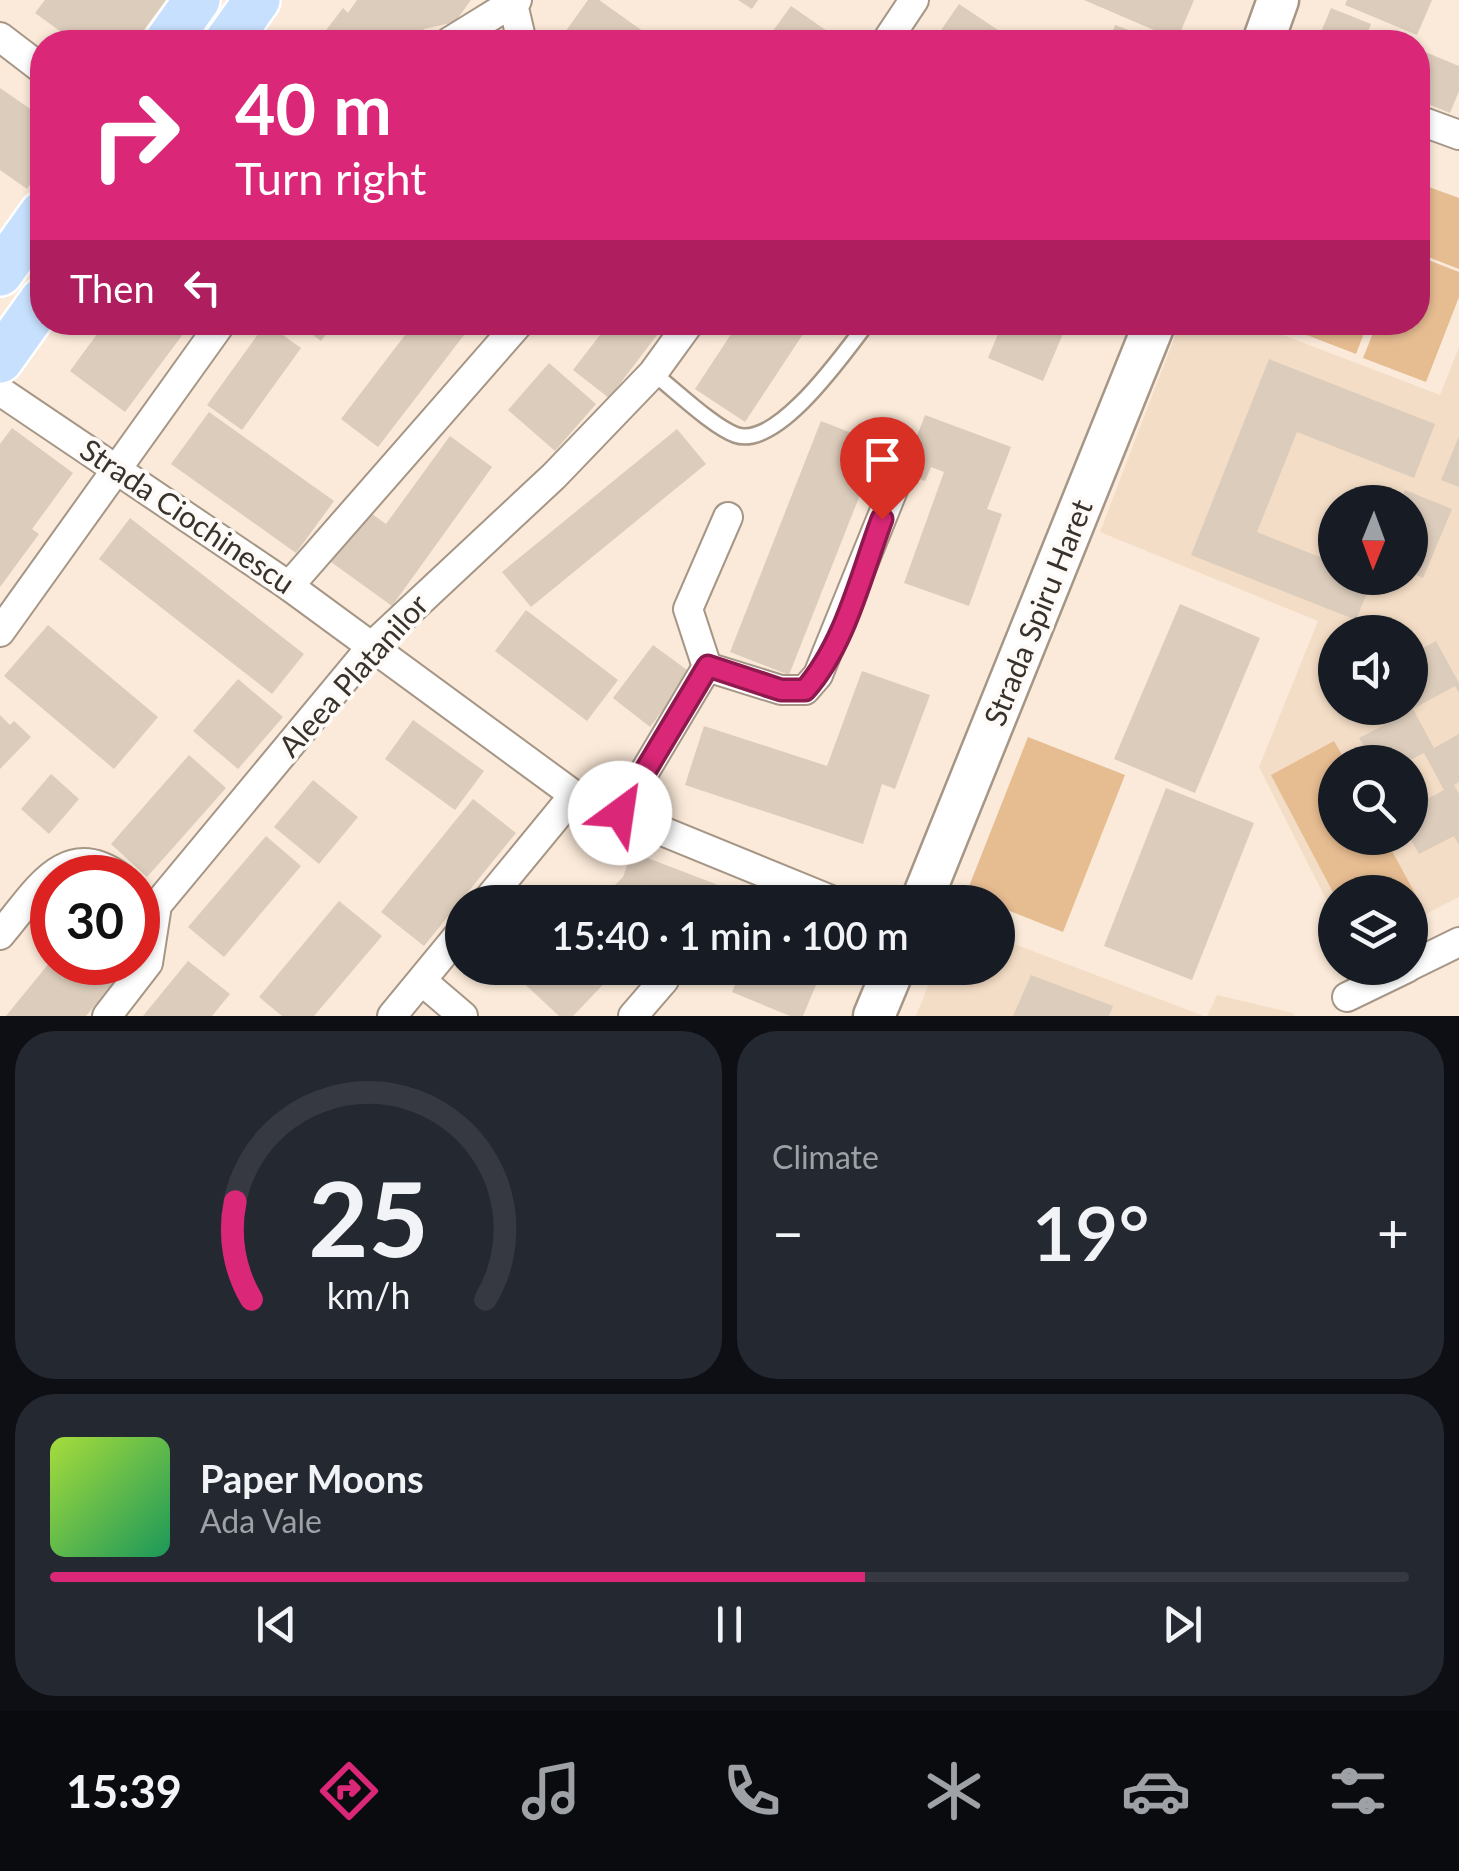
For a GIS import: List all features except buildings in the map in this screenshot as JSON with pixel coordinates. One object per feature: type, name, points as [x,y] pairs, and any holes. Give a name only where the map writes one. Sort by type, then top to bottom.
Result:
[{"type":"main road","points":[[175,30],[198,0]]},
{"type":"main road","points":[[236,30],[257,0]]},
{"type":"main road","points":[[0,273],[30,231]]},
{"type":"main road","points":[[0,360],[30,318]]},
{"type":"street","points":[[894,30],[914,0]]},
{"type":"street","points":[[1267,30],[1278,0]]},
{"type":"street","points":[[470,30],[515,2],[520,30]]},
{"type":"street","points":[[0,38],[30,60]]},
{"type":"street","points":[[1430,124],[1459,135]]},
{"type":"street","points":[[0,632],[213,335]]},
{"type":"street","points":[[289,586],[509,335]]},
{"type":"street","name":"Aleea Platanilor","points":[[160,884],[372,646],[554,476],[653,373],[681,335]]},
{"type":"street","name":"Strada Spiru Haret","points":[[928,885],[1150,335]]},
{"type":"street","name":"Strada Ciochinescu","points":[[0,390],[289,586],[574,795],[795,885]]},
{"type":"street","points":[[708,666],[781,690],[805,690],[818,675],[838,635],[894,486]]},
{"type":"street","points":[[708,666],[688,609],[728,516]]},
{"type":"street","points":[[620,813],[708,666]]},
{"type":"street","points":[[500,885],[574,795]]},
{"type":"street","points":[[0,935],[30,901]]},
{"type":"street","points":[[1428,958],[1459,942]]},
{"type":"street","points":[[392,1016],[445,953]]},
{"type":"street","points":[[422,981],[463,1016]]},
{"type":"street","name":"Aleea Platanilor","points":[[108,1016],[131,985]]},
{"type":"street","points":[[633,1016],[660,985]]},
{"type":"street","points":[[874,1016],[887,985]]},
{"type":"street","points":[[1347,997],[1372,985]]},
{"type":"lane","points":[[653,373],[734,434],[759,436],[780,424],[857,335]]},
{"type":"shaded area","points":[[1430,187],[1459,198],[1459,269],[1430,258]]},
{"type":"shaded area","points":[[1430,261],[1459,272],[1459,297],[1426,382],[1363,358],[1372,335],[1430,335]]},
{"type":"shaded area","points":[[1175,335],[1283,335],[1440,395],[1459,347],[1459,897],[1428,913],[1428,875],[1318,875],[1318,883],[1259,767],[1318,621],[1100,532]]},
{"type":"shaded area","points":[[1307,335],[1363,335],[1356,354]]},
{"type":"shaded area","points":[[1028,737],[1125,775],[1063,932],[1015,913],[1015,885],[970,885]]},
{"type":"shaded area","points":[[1318,750],[1318,855],[1394,855],[1405,875],[1324,875],[1271,775]]},
{"type":"shaded area","points":[[1015,944],[1204,1016],[916,1016],[928,985],[1015,985]]},
{"type":"shaded area","points":[[1217,995],[1293,1013],[1295,1016],[1207,1016]]},
{"type":"route","points":[[620,813],[708,666],[781,690],[805,690],[818,675],[838,635],[882,519]]}]
